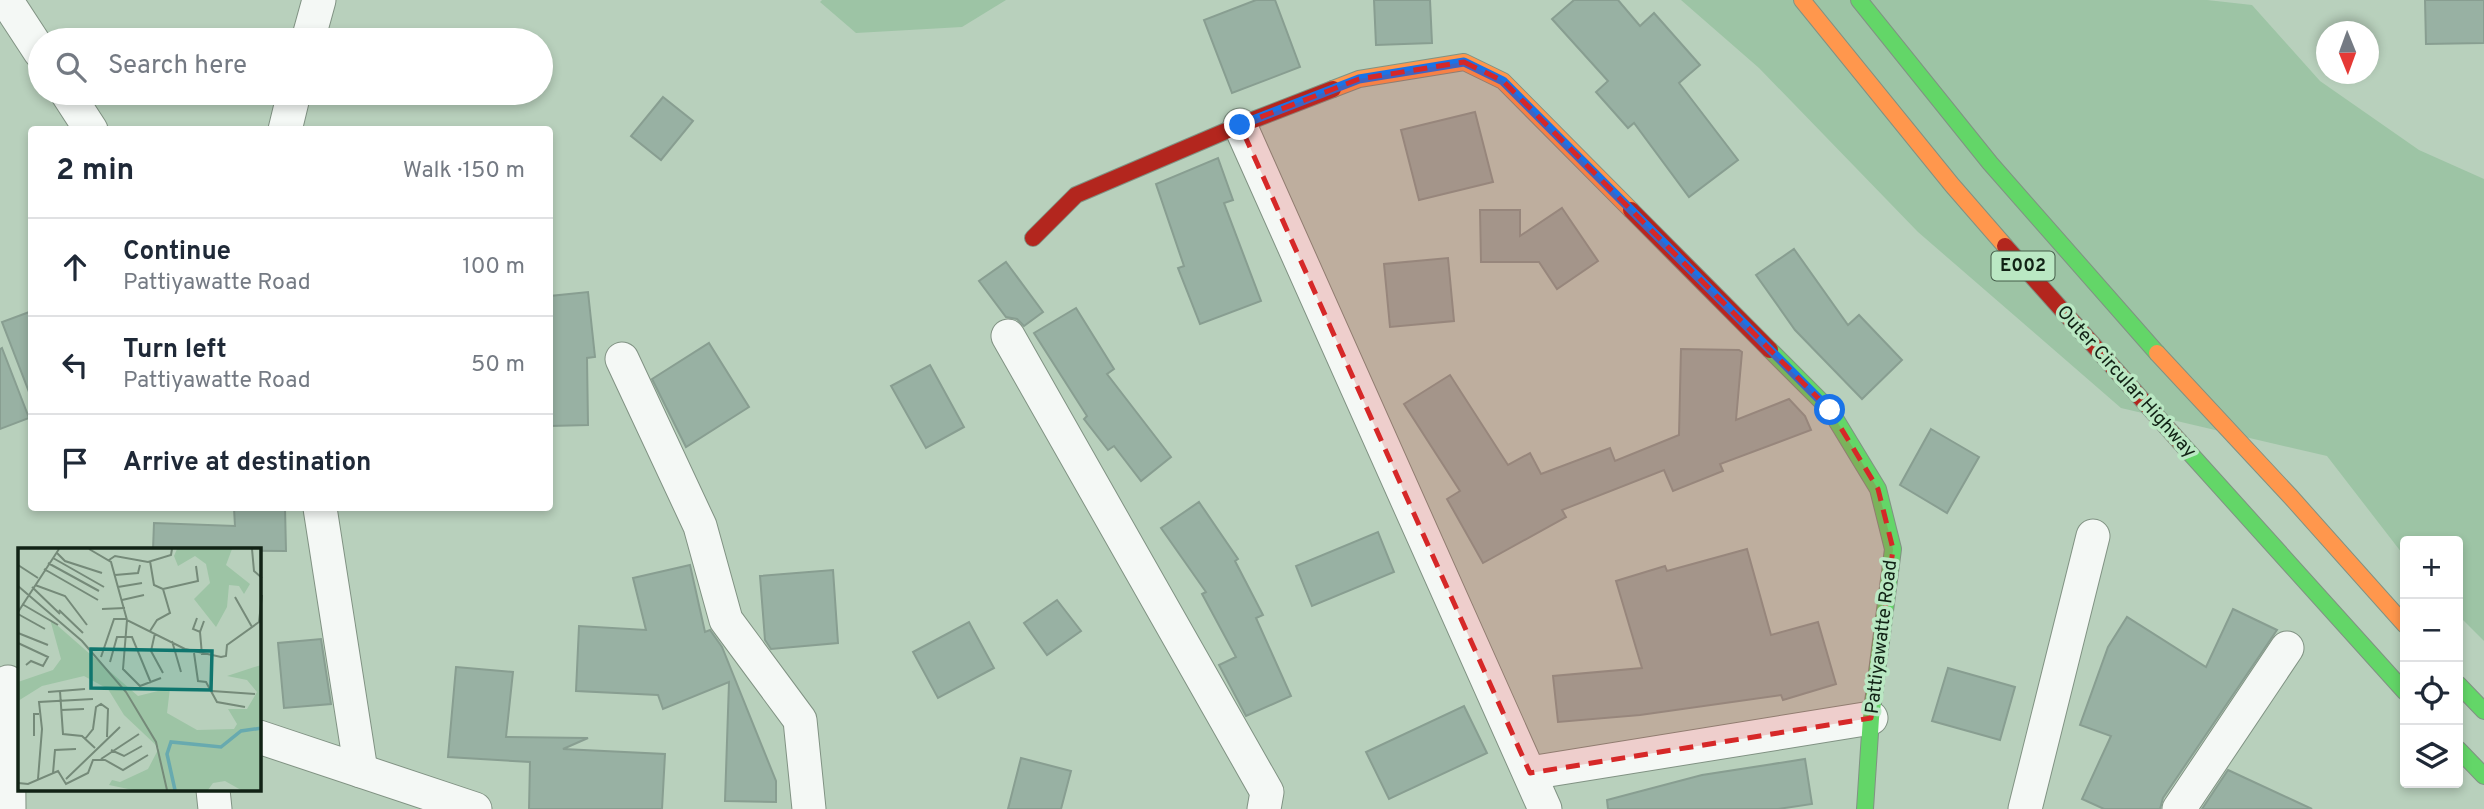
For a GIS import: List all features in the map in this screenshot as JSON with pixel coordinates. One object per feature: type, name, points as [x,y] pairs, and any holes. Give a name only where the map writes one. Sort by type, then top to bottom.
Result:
[{"type":"main road","name":"Outer Circular Highway","points":[[1802,0],[1952,185],[2057,306],[2400,686]]},
{"type":"main road","name":"E002","points":[[1859,0],[1990,163],[2129,323],[2400,619]]},
{"type":"main road","name":"Pattiyawatte Road","points":[[1033,238],[1076,195],[1240,125],[1359,79],[1464,62],[1503,81],[1830,410],[1878,489],[1893,548],[1871,718],[1866,809]]},
{"type":"main road","points":[[2463,689],[2484,709]]},
{"type":"main road","points":[[2463,753],[2484,776]]},
{"type":"street","points":[[6,0],[28,34]]},
{"type":"street","points":[[311,28],[319,0]]},
{"type":"street","points":[[75,105],[88,126]]},
{"type":"street","points":[[286,126],[292,105]]},
{"type":"street","points":[[1240,125],[1545,809]]},
{"type":"street","points":[[1009,336],[1267,792],[1264,809]]},
{"type":"street","points":[[622,359],[700,526],[726,620],[800,720],[809,809]]},
{"type":"street","points":[[320,511],[361,771]]},
{"type":"street","points":[[2025,809],[2093,536]]},
{"type":"street","points":[[2179,809],[2287,648]]},
{"type":"street","points":[[9,683],[9,809]]},
{"type":"street","points":[[1530,773],[1871,718]]},
{"type":"street","points":[[261,738],[475,809]]},
{"type":"highlighted area","points":[[1464,62],[1503,81],[1830,410],[1878,489],[1893,549],[1871,718],[1530,773],[1240,125],[1359,79]]},
{"type":"green space","points":[[1006,0],[962,27],[856,33],[820,2]]},
{"type":"green space","points":[[1681,0],[2207,0],[2252,5],[2316,77],[2316,84],[2324,84],[2419,150],[2484,179],[2484,641],[2463,620],[2463,536],[2400,536],[2400,551],[2327,456],[2121,408],[1918,232],[1759,68]]},
{"type":"building","points":[[1256,0],[1275,0],[1300,67],[1232,93],[1204,20]]},
{"type":"building","points":[[1374,0],[1430,0],[1432,43],[1376,45]]},
{"type":"building","points":[[1574,0],[1618,0],[1640,26],[1654,13],[1700,65],[1679,83],[1738,160],[1689,197],[1634,123],[1628,128],[1596,92],[1608,81],[1552,19]]},
{"type":"building","points":[[2425,0],[2484,0],[2484,43],[2426,44]]},
{"type":"building","points":[[663,97],[693,121],[661,160],[631,136]]},
{"type":"building","points":[[1475,112],[1493,182],[1419,200],[1401,130]]},
{"type":"building","points":[[1218,158],[1233,200],[1224,203],[1261,301],[1200,324],[1178,268],[1184,266],[1156,184]]},
{"type":"building","points":[[1562,208],[1598,261],[1557,289],[1539,262],[1481,262],[1480,210],[1520,210],[1520,236]]},
{"type":"building","points":[[1794,249],[1848,325],[1859,315],[1902,360],[1862,399],[1795,330],[1756,275]]},
{"type":"building","points":[[1448,258],[1454,321],[1390,327],[1384,264]]},
{"type":"building","points":[[1006,262],[1043,312],[1024,326],[1017,319],[1006,317],[979,281]]},
{"type":"building","points":[[588,292],[595,357],[587,358],[588,425],[553,426],[553,296]]},
{"type":"building","points":[[1076,308],[1114,369],[1107,374],[1171,457],[1141,481],[1114,446],[1108,450],[1084,419],[1087,416],[1034,333]]},
{"type":"building","points":[[28,312],[28,389],[2,322]]},
{"type":"building","points":[[709,343],[749,407],[686,447],[652,379]]},
{"type":"building","points":[[2,348],[28,418],[0,429]]},
{"type":"building","points":[[1681,349],[1742,352],[1736,420],[1789,399],[1805,416],[1811,430],[1720,464],[1723,471],[1673,491],[1664,470],[1562,510],[1566,517],[1483,563],[1447,499],[1460,491],[1404,404],[1450,375],[1508,465],[1530,453],[1541,474],[1610,448],[1615,461],[1679,435]]},
{"type":"building","points":[[930,365],[964,427],[926,448],[891,386]]},
{"type":"building","points":[[1931,429],[1979,457],[1947,513],[1900,485]]},
{"type":"building","points":[[1199,502],[1238,559],[1235,561],[1263,615],[1256,618],[1291,696],[1246,716],[1219,665],[1236,657],[1202,594],[1206,592],[1161,528]]},
{"type":"building","points":[[234,511],[285,511],[286,551],[261,551],[261,548],[153,548],[154,523],[235,526]]},
{"type":"building","points":[[1378,532],[1394,572],[1312,606],[1296,566]]},
{"type":"building","points":[[1747,549],[1771,635],[1818,622],[1836,684],[1783,700],[1781,695],[1640,715],[1558,722],[1553,676],[1642,668],[1616,581],[1665,566],[1667,571]]},
{"type":"building","points":[[690,565],[705,632],[710,630],[722,647],[776,781],[776,802],[725,801],[729,682],[663,709],[658,695],[576,691],[579,626],[646,630],[633,578]]},
{"type":"building","points":[[833,570],[838,643],[771,649],[765,640],[760,576]]},
{"type":"building","points":[[1057,600],[1081,631],[1047,655],[1024,623]]},
{"type":"building","points":[[2233,609],[2277,630],[2163,798],[2160,809],[2104,809],[2082,799],[2111,736],[2080,725],[2108,647],[2127,617],[2206,667]]},
{"type":"building","points":[[969,622],[994,668],[938,698],[913,652]]},
{"type":"building","points":[[321,639],[331,704],[284,708],[278,643]]},
{"type":"building","points":[[456,667],[513,672],[506,737],[588,738],[563,749],[665,754],[662,809],[529,809],[530,762],[448,757]]},
{"type":"building","points":[[1948,668],[2015,687],[2000,740],[1932,721]]},
{"type":"building","points":[[1464,706],[1487,753],[1389,799],[1366,752]]},
{"type":"building","points":[[1021,758],[1071,771],[1061,809],[1008,809]]},
{"type":"building","points":[[1805,759],[1812,804],[1778,809],[1608,809],[1607,800],[1702,775]]},
{"type":"building","points":[[2228,770],[2312,809],[2202,809]]},
{"type":"traffic: fast","points":[[1859,0],[1990,163],[2157,353]]},
{"type":"traffic: fast","points":[[1770,350],[1830,410],[1878,489],[1893,549],[1871,718],[1865,809]]},
{"type":"traffic: fast","points":[[2179,441],[2400,686]]},
{"type":"traffic: fast","points":[[2463,689],[2484,711]]},
{"type":"traffic: fast","points":[[2463,754],[2484,776]]},
{"type":"traffic: slow","points":[[1802,0],[2005,246]]},
{"type":"traffic: slow","points":[[1333,89],[1359,79],[1464,62],[1503,81],[1631,210]]},
{"type":"traffic: slow","points":[[2157,353],[2400,619]]},
{"type":"traffic: jam","points":[[1033,238],[1076,195],[1240,125],[1333,89]]},
{"type":"traffic: jam","points":[[1631,210],[1770,350]]},
{"type":"traffic: jam","points":[[2005,246],[2179,441]]},
{"type":"route","points":[[1240,125],[1359,79],[1464,62],[1503,81],[1830,410]]}]
